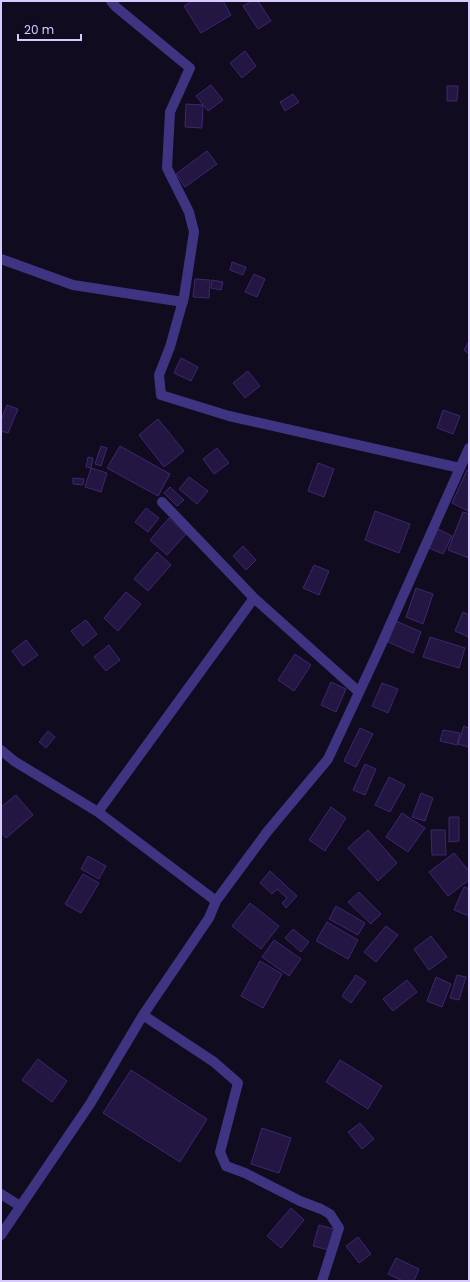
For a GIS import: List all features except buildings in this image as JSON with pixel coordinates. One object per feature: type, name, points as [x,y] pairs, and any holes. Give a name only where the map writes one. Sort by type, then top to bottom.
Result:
[{"type":"street","points":[[111,1],[116,7],[190,68],[170,112],[167,168],[189,212],[194,232],[183,302],[170,347],[159,375],[160,395],[229,416],[460,468]]},
{"type":"street","points":[[1,259],[73,285],[183,302]]},
{"type":"street","points":[[1,1235],[90,1104],[144,1015],[209,918],[216,901],[267,832],[328,759],[469,448]]},
{"type":"street","points":[[162,502],[254,598],[359,692]]},
{"type":"street","points":[[98,812],[254,598]]},
{"type":"street","points":[[1,750],[14,761],[98,812],[216,901]]},
{"type":"street","points":[[144,1015],[214,1062],[238,1083],[220,1152],[226,1166],[245,1173],[330,1214],[339,1228],[322,1281]]},
{"type":"street","points":[[1,1194],[20,1206]]}]
